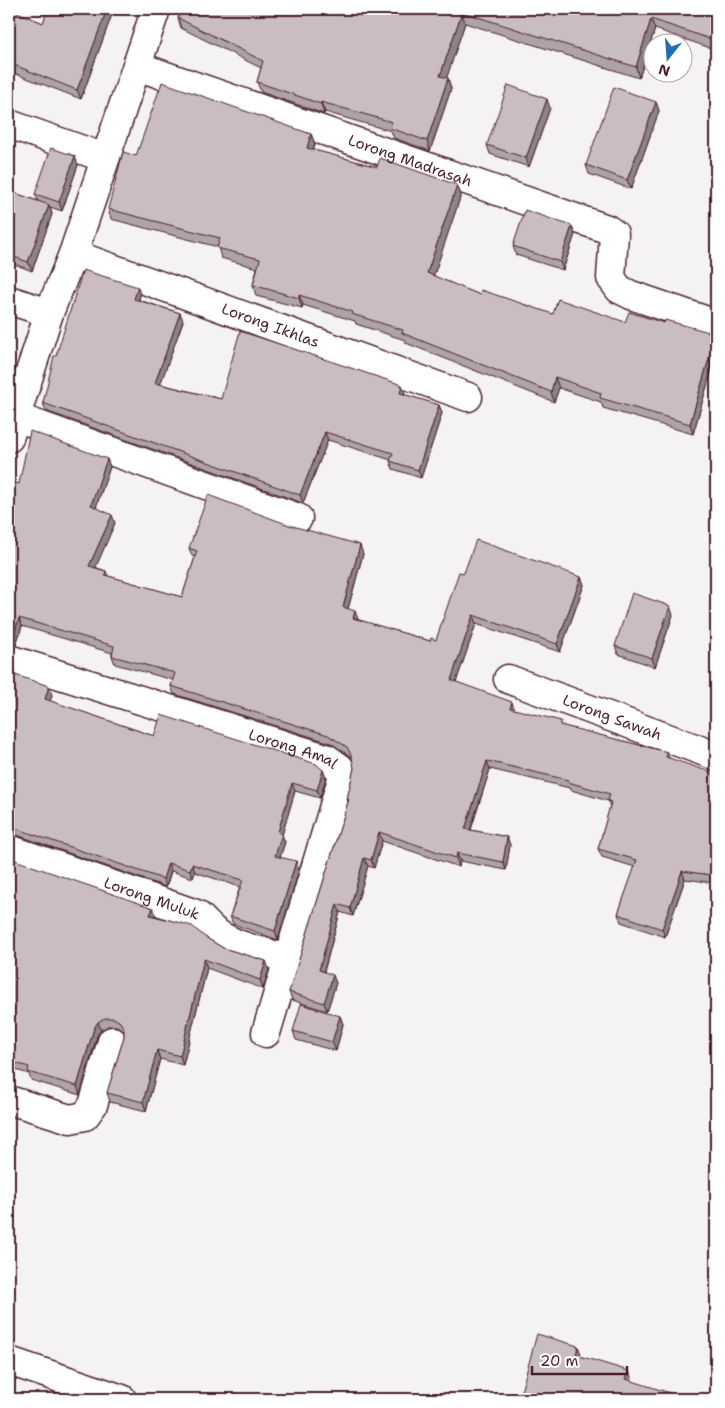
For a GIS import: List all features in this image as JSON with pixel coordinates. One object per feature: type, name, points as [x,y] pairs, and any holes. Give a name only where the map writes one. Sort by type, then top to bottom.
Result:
[{"type":"street","points":[[156,9],[73,254],[48,312],[13,428],[298,518]]},
{"type":"street","name":"Lorong Madrasah","points":[[137,66],[607,229],[614,234],[610,278],[619,289],[631,295],[716,324]]},
{"type":"street","points":[[9,124],[105,158]]},
{"type":"street","name":"Lorong Ikhlas","points":[[73,254],[468,397]]},
{"type":"street","points":[[9,300],[48,312]]},
{"type":"street","name":"Lorong Amal","points":[[9,659],[326,758],[340,768],[342,779],[266,1033]]},
{"type":"street","name":"Lorong Sawah","points":[[508,679],[716,756]]},
{"type":"street","name":"Lorong Muluk","points":[[9,849],[196,914],[207,921],[216,932],[229,940],[288,959]]},
{"type":"street","points":[[9,1100],[70,1119],[85,1116],[93,1105],[112,1041]]},
{"type":"street","points":[[9,1361],[122,1399]]},
{"type":"building","points":[[9,9],[43,23],[48,9],[107,9],[77,90],[9,63],[11,57],[9,56]]},
{"type":"building","points":[[182,9],[716,9],[716,41],[651,19],[647,32],[642,32],[642,48],[636,67],[462,12],[440,76],[448,78],[427,141],[390,128],[392,122],[321,102],[321,104],[257,82],[263,61],[178,18]]},
{"type":"building","points":[[162,82],[311,134],[307,148],[377,167],[380,158],[457,185],[427,273],[480,295],[481,290],[553,314],[558,299],[625,322],[629,312],[664,323],[665,320],[716,334],[690,424],[600,398],[601,393],[555,377],[551,392],[402,333],[403,330],[352,314],[353,312],[299,295],[299,298],[253,285],[260,259],[217,248],[220,238],[108,209],[123,152],[136,156]]},
{"type":"building","points":[[508,85],[547,99],[526,158],[487,145]]},
{"type":"building","points":[[614,87],[656,102],[627,180],[586,165]]},
{"type":"building","points":[[51,148],[75,156],[59,202],[35,194]]},
{"type":"building","points":[[9,191],[49,205],[28,262],[9,255]]},
{"type":"building","points":[[525,210],[572,226],[560,262],[513,246]]},
{"type":"building","points":[[83,270],[138,287],[134,299],[180,313],[155,383],[221,399],[240,331],[402,385],[400,393],[439,405],[418,470],[390,461],[393,453],[325,432],[300,495],[43,403],[54,356],[56,356]]},
{"type":"building","points":[[30,431],[107,459],[91,505],[112,515],[89,566],[106,571],[105,575],[182,597],[197,551],[189,548],[208,495],[289,525],[360,545],[343,607],[355,611],[353,618],[430,641],[431,638],[436,640],[459,572],[464,573],[476,540],[581,577],[557,644],[473,615],[451,680],[512,702],[510,708],[561,721],[560,725],[667,752],[666,757],[716,774],[716,844],[712,875],[682,871],[662,929],[618,914],[637,860],[598,849],[611,802],[608,801],[610,794],[568,782],[568,780],[487,761],[465,829],[507,837],[503,862],[457,853],[456,858],[379,832],[371,860],[364,858],[350,908],[337,904],[319,970],[333,975],[324,1003],[289,992],[349,799],[347,799],[354,768],[352,757],[347,747],[328,735],[171,686],[175,673],[112,656],[114,646],[19,618],[13,637],[9,636],[9,481],[19,484]]},
{"type":"building","points":[[632,593],[670,606],[652,658],[615,646]]},
{"type":"building","points":[[9,673],[49,686],[45,699],[154,736],[161,715],[316,764],[323,770],[317,790],[292,783],[278,832],[282,834],[275,856],[296,861],[275,931],[230,916],[243,880],[192,864],[190,870],[168,863],[163,879],[9,826]]},
{"type":"building","points":[[9,858],[153,908],[150,915],[192,926],[223,948],[266,961],[260,980],[204,959],[180,1056],[157,1050],[143,1102],[107,1093],[124,1037],[124,1029],[120,1022],[114,1018],[105,1018],[98,1022],[94,1028],[77,1086],[28,1072],[29,1067],[9,1061]]},
{"type":"building","points":[[301,1004],[340,1016],[332,1042],[293,1031]]},
{"type":"building","points":[[537,1334],[578,1346],[576,1355],[629,1371],[626,1379],[689,1399],[519,1399]]}]
